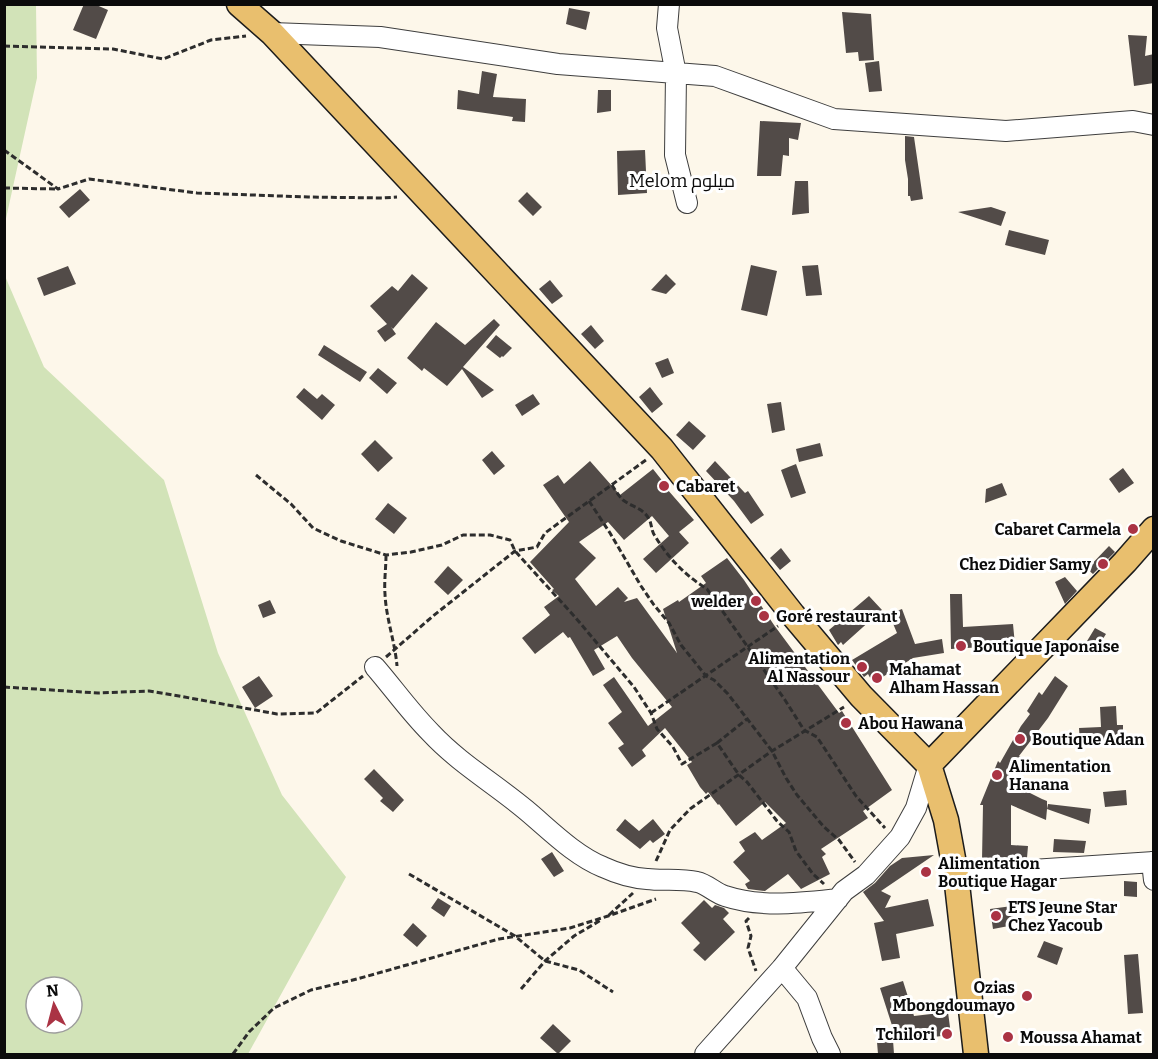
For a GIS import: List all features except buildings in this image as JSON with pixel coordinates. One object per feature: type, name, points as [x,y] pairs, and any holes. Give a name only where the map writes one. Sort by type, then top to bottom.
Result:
[{"type":"main road","points":[[239,4],[272,33],[662,449],[861,696],[929,765],[946,820],[956,875],[976,1054]]},
{"type":"main road","points":[[929,765],[1154,529]]},
{"type":"street","points":[[669,4],[667,28],[676,74],[675,155],[687,203]]},
{"type":"street","points":[[272,33],[380,37],[558,64],[715,76],[834,119],[1006,131],[1133,121],[1154,125]]},
{"type":"street","points":[[375,667],[396,691],[401,701],[431,734],[580,854],[602,867],[645,879],[700,882],[723,896],[768,904],[805,903],[841,895]]},
{"type":"street","points":[[705,1054],[782,968],[841,895],[866,875],[900,837],[916,808],[929,765]]},
{"type":"street","points":[[956,875],[1153,868]]},
{"type":"street","points":[[782,968],[807,998],[830,1054]]},
{"type":"path","points":[[4,46],[113,49],[163,59],[211,40],[272,33]]},
{"type":"path","points":[[4,150],[58,189]]},
{"type":"path","points":[[4,188],[58,189],[89,179],[197,193],[383,198],[423,194]]},
{"type":"path","points":[[4,687],[98,693],[149,692],[277,714],[316,713],[516,550],[537,547],[545,533],[662,449]]},
{"type":"path","points":[[256,475],[291,504],[313,528],[341,541],[386,555],[442,545],[463,535],[490,535],[510,540],[516,550],[634,687],[651,713],[657,729],[673,747],[682,764],[717,743],[747,718]]},
{"type":"path","points":[[612,485],[622,499],[641,509],[651,520],[653,533],[665,552],[693,580],[707,589],[804,730],[817,737],[856,796],[883,827],[900,837]]},
{"type":"path","points":[[589,501],[640,586],[669,623],[681,645],[706,676],[714,680],[728,694],[772,752],[797,795],[824,828],[839,840],[866,875]]},
{"type":"path","points":[[386,555],[385,594],[398,670]]},
{"type":"path","points":[[651,713],[794,615]]},
{"type":"path","points":[[521,989],[545,961],[574,936],[608,916],[631,897],[652,872],[670,830],[690,809],[804,730],[861,696]]},
{"type":"path","points":[[717,743],[739,775],[789,832],[796,851],[813,874],[841,895]]},
{"type":"path","points":[[409,874],[514,936],[545,961],[579,970],[613,992]]},
{"type":"path","points":[[233,1054],[249,1032],[274,1008],[310,990],[499,939],[570,928],[659,897]]},
{"type":"path","points":[[763,989],[748,948],[751,936],[746,921],[755,911],[768,904]]},
{"type":"green space","points":[[5,4],[36,5],[37,78],[5,223]]},
{"type":"green space","points":[[5,276],[44,367],[164,480],[218,653],[282,795],[346,877],[248,1054],[5,1054]]},
{"type":"place","name":"Cabaret","points":[[664,486]]},
{"type":"place","name":"Cabaret Carmela","points":[[1133,529]]},
{"type":"place","name":"Chez Didier Samy","points":[[1103,564]]},
{"type":"place","name":"welder","points":[[756,601]]},
{"type":"place","name":"Goré restaurant","points":[[764,616]]},
{"type":"place","name":"Boutique Japonaise","points":[[961,646]]},
{"type":"place","name":"Alimentation Al Nassour","points":[[862,667]]},
{"type":"place","name":"Mahamat Alham Hassan","points":[[877,678]]},
{"type":"place","name":"Abou Hawana","points":[[846,723]]},
{"type":"place","name":"Boutique Adan","points":[[1020,739]]},
{"type":"place","name":"Alimentation Hanana","points":[[997,775]]},
{"type":"place","name":"Alimentation Boutique Hagar","points":[[926,872]]},
{"type":"place","name":"ETS Jeune Star Chez Yacoub","points":[[996,916]]},
{"type":"place","name":"Ozias Mbongdoumayo","points":[[1027,996]]},
{"type":"place","name":"Tchilori","points":[[947,1034]]},
{"type":"place","name":"Moussa Ahamat","points":[[1008,1037]]},
{"type":"district","name":"Melom ميلوم","points":[[682,181]]}]
